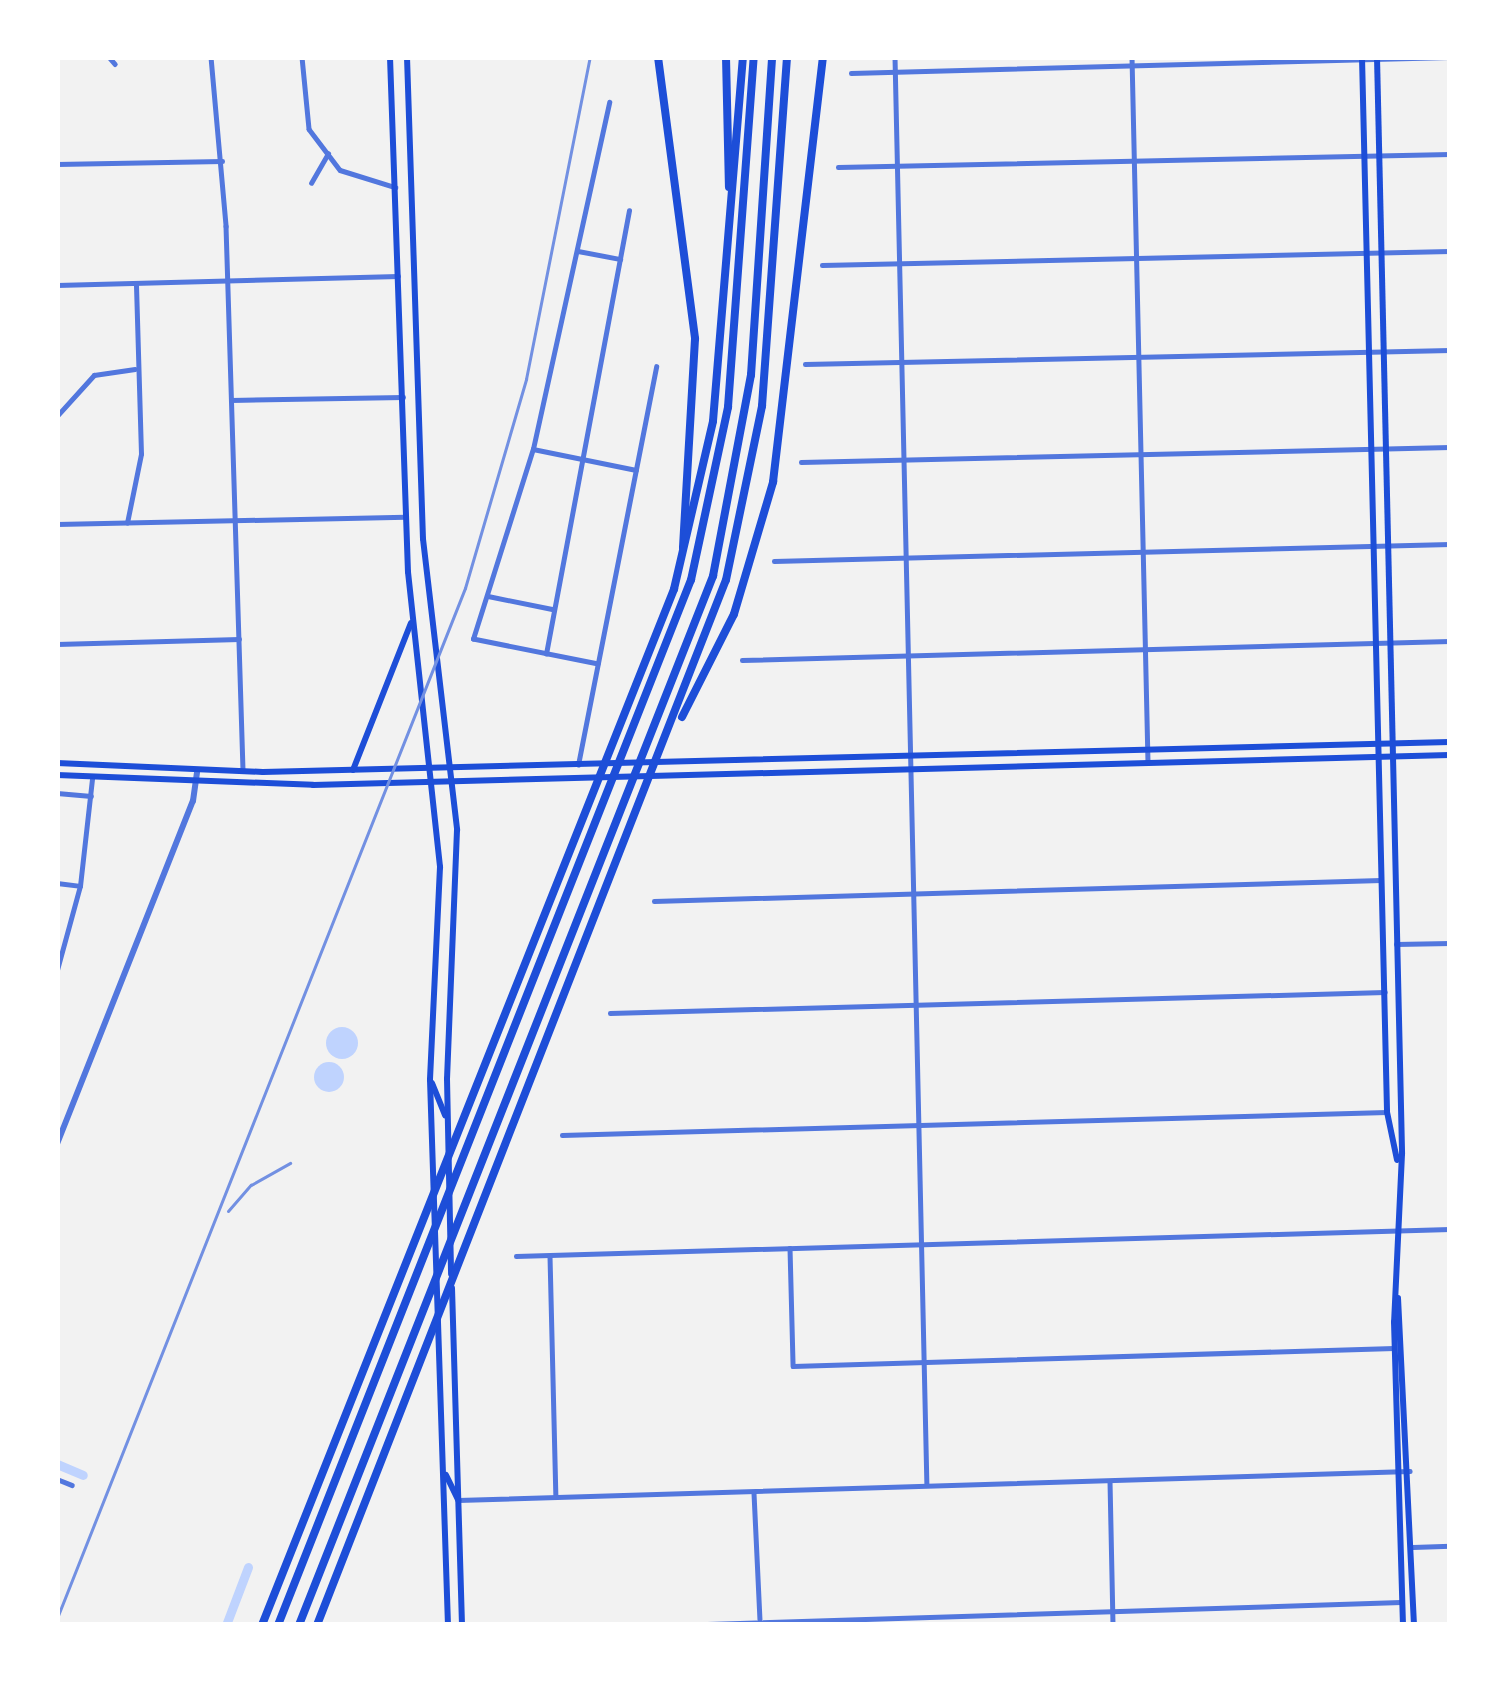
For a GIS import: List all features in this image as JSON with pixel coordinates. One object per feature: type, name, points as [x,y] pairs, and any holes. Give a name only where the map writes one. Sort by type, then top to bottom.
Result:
[{"type":"highway","points":[[658,57],[695,351],[682,562]]},
{"type":"highway","points":[[726,57],[730,218]]},
{"type":"highway","points":[[262,1625],[592,802],[682,562],[713,421],[742,57]]},
{"type":"highway","points":[[278,1625],[692,580],[719,465],[754,57]]},
{"type":"highway","points":[[299,1625],[653,739],[713,576],[742,447],[772,57]]},
{"type":"highway","points":[[317,1625],[718,608],[753,464],[787,57]]},
{"type":"highway","points":[[668,739],[727,632],[768,503],[823,57]]},
{"type":"main road","points":[[390,57],[406,517],[413,620],[434,767],[440,902],[430,1080],[448,1625]]},
{"type":"main road","points":[[407,57],[426,579],[453,782],[453,988],[447,1125],[462,1625]]},
{"type":"main road","points":[[1362,58],[1384,992],[1388,1112],[1397,1160]]},
{"type":"main road","points":[[1377,58],[1396,944],[1398,1298],[1414,1625]]},
{"type":"main road","points":[[394,188],[412,193]]},
{"type":"main road","points":[[402,374],[417,398]]},
{"type":"main road","points":[[403,397],[418,415]]},
{"type":"main road","points":[[353,770],[413,620]]},
{"type":"main road","points":[[57,763],[243,772],[1450,742]]},
{"type":"main road","points":[[57,775],[197,784],[435,783],[1450,755]]},
{"type":"main road","points":[[1384,992],[1397,1004]]},
{"type":"main road","points":[[430,1080],[447,1125]]},
{"type":"main road","points":[[1398,1298],[1394,1348],[1403,1625]]},
{"type":"main road","points":[[443,1466],[458,1500]]},
{"type":"main road","points":[[445,1516],[459,1544]]},
{"type":"street","points":[[110,57],[115,64]]},
{"type":"street","points":[[211,57],[228,279],[243,772]]},
{"type":"street","points":[[302,57],[309,129],[346,173],[394,188]]},
{"type":"street","points":[[895,57],[927,1485]]},
{"type":"street","points":[[851,73],[1132,61],[1450,57]]},
{"type":"street","points":[[1132,61],[1148,763]]},
{"type":"street","points":[[598,664],[473,639],[533,449],[609,102]]},
{"type":"street","points":[[311,183],[328,154]]},
{"type":"street","points":[[838,167],[1450,154]]},
{"type":"street","points":[[57,164],[222,160]]},
{"type":"street","points":[[546,654],[629,211]]},
{"type":"street","points":[[822,265],[1450,250]]},
{"type":"street","points":[[577,251],[620,260]]},
{"type":"street","points":[[57,284],[398,276]]},
{"type":"street","points":[[127,523],[141,454],[136,284]]},
{"type":"street","points":[[805,364],[1450,350]]},
{"type":"street","points":[[578,765],[656,367]]},
{"type":"street","points":[[57,416],[94,375],[137,368]]},
{"type":"street","points":[[231,400],[403,397]]},
{"type":"street","points":[[802,462],[1450,447]]},
{"type":"street","points":[[533,449],[636,470]]},
{"type":"street","points":[[57,524],[406,517]]},
{"type":"street","points":[[775,561],[1450,544]]},
{"type":"street","points":[[488,596],[552,609]]},
{"type":"street","points":[[57,644],[238,638]]},
{"type":"street","points":[[742,660],[1450,641]]},
{"type":"street","points":[[57,1144],[197,784],[197,771]]},
{"type":"street","points":[[57,970],[80,886],[92,778]]},
{"type":"street","points":[[57,793],[91,796]]},
{"type":"street","points":[[654,901],[1381,880]]},
{"type":"street","points":[[57,883],[80,886]]},
{"type":"street","points":[[1396,944],[1450,943]]},
{"type":"street","points":[[610,1012],[1384,992]]},
{"type":"street","points":[[562,1135],[1388,1112]]},
{"type":"street","points":[[516,1256],[1450,1229]]},
{"type":"street","points":[[790,1248],[793,1366],[1394,1348]]},
{"type":"street","points":[[550,1255],[556,1497]]},
{"type":"street","points":[[458,1500],[1410,1471]]},
{"type":"street","points":[[57,1479],[72,1485]]},
{"type":"street","points":[[1110,1480],[1113,1625]]},
{"type":"street","points":[[754,1492],[760,1623]]},
{"type":"street","points":[[1413,1547],[1450,1546]]},
{"type":"street","points":[[675,1625],[1401,1602]]},
{"type":"water","points":[[342,1027],[353,1032],[358,1043],[353,1054],[342,1059],[331,1054],[326,1043],[331,1032]]},
{"type":"water","points":[[329,1062],[340,1066],[344,1077],[340,1088],[329,1092],[318,1088],[314,1077],[318,1066]]},
{"type":"waterway","points":[[57,1464],[83,1475]]},
{"type":"waterway","points":[[226,1625],[248,1567]]},
{"type":"railway","points":[[57,1618],[465,588],[526,379],[590,57]]},
{"type":"railway","points":[[228,1211],[251,1185],[290,1163]]}]
